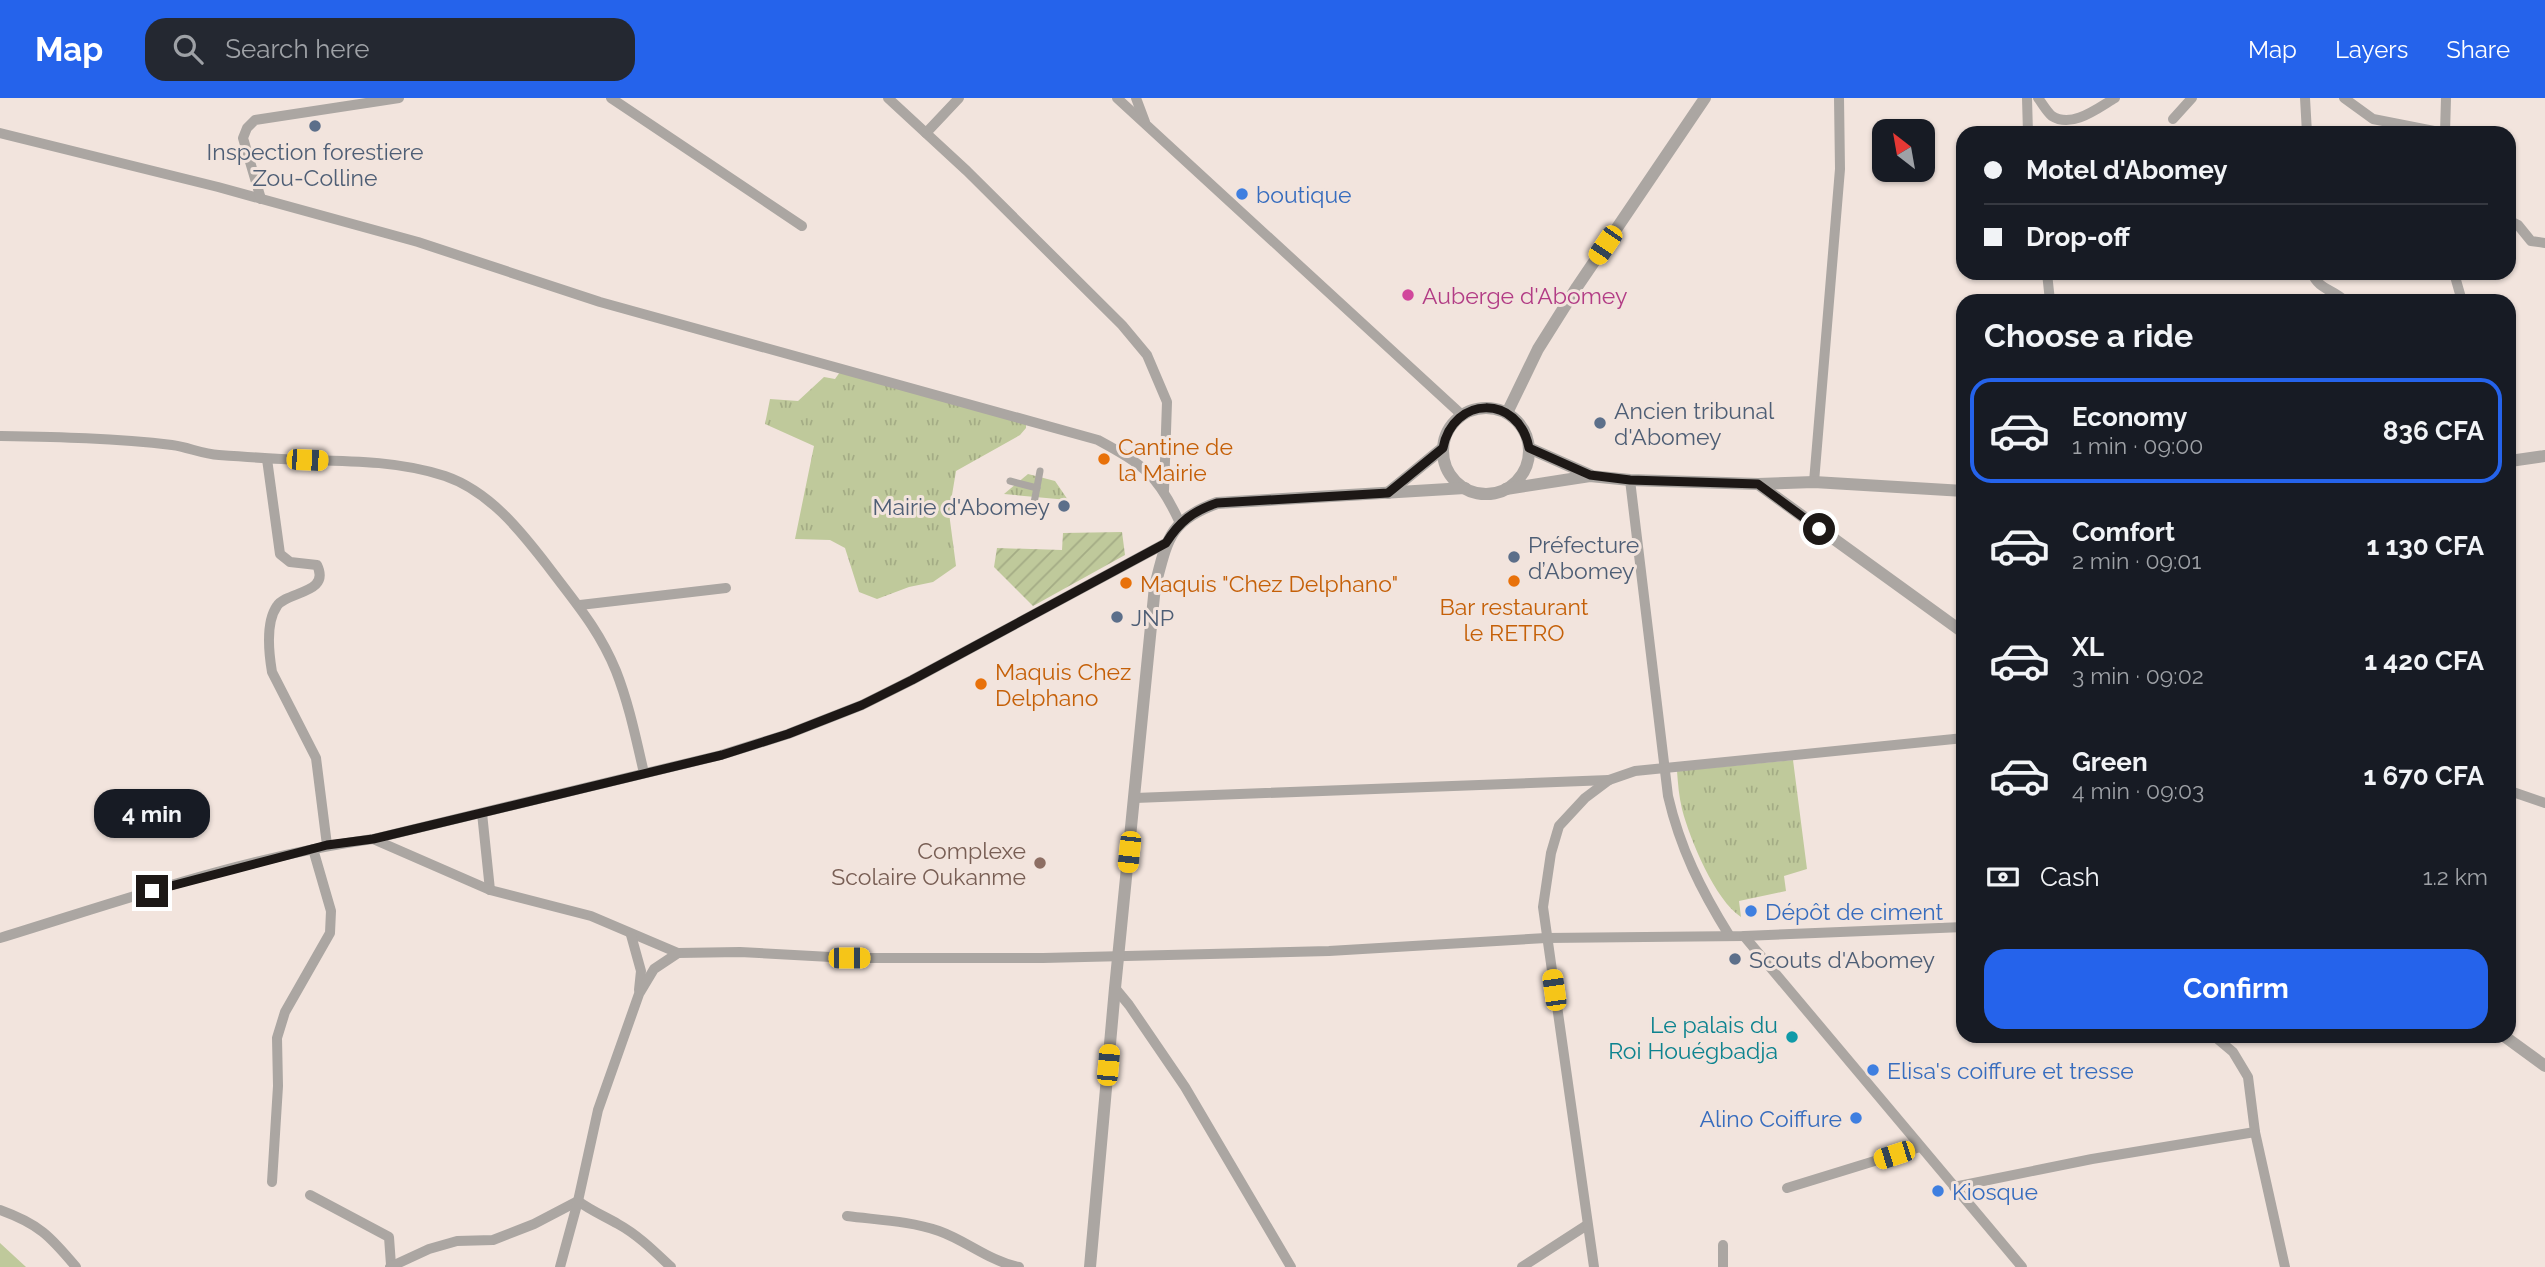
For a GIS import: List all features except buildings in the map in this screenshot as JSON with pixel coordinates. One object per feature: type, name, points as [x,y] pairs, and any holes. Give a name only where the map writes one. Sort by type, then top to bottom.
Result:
[{"type":"street","points":[[261,199],[243,138],[247,128],[255,120],[399,98]]},
{"type":"street","points":[[611,98],[802,226]]},
{"type":"street","points":[[888,98],[1122,325],[1147,355],[1167,402],[1164,490]]},
{"type":"street","points":[[926,133],[959,98]]},
{"type":"street","points":[[1117,98],[1462,415]]},
{"type":"street","points":[[1136,98],[1146,126]]},
{"type":"street","points":[[1507,413],[1538,349],[1705,98]]},
{"type":"street","points":[[1814,482],[1840,169],[1839,98]]},
{"type":"street","points":[[2027,98],[2028,126]]},
{"type":"street","points":[[2038,98],[2050,114],[2067,120],[2080,118],[2115,98]]},
{"type":"street","points":[[2173,119],[2192,98]]},
{"type":"street","points":[[2305,98],[2307,126]]},
{"type":"street","points":[[2344,98],[2373,120],[2406,126]]},
{"type":"street","points":[[2445,126],[2446,98]]},
{"type":"street","points":[[0,133],[418,242],[600,302],[1098,440],[1126,455],[1147,471],[1164,490],[1180,523]]},
{"type":"street","points":[[2516,224],[2531,241],[2545,243]]},
{"type":"street","points":[[2317,280],[2324,289],[2335,294]]},
{"type":"street","points":[[1465,488],[1451,475],[1443,458],[1443,448],[1449,430],[1462,415],[1489,408],[1507,413],[1522,427],[1529,448],[1526,467],[1506,489]]},
{"type":"street","points":[[0,436],[63,437],[174,445],[203,454],[267,459],[373,462],[448,477],[474,490],[505,514],[580,604],[616,672],[636,736],[644,773]]},
{"type":"street","points":[[1388,493],[1443,448]]},
{"type":"street","points":[[1529,448],[1590,475]]},
{"type":"street","points":[[2516,460],[2545,456]]},
{"type":"street","points":[[267,459],[279,554],[290,562],[317,565],[320,570],[315,586],[283,600],[277,606],[272,617],[270,657],[272,673],[316,758],[327,845]]},
{"type":"street","points":[[1034,503],[1040,471]]},
{"type":"street","points":[[1090,1267],[1155,586],[1166,543],[1180,523],[1200,509],[1217,503],[1465,488],[1485,494],[1590,475],[1630,480],[1758,484],[1814,482],[1956,491]]},
{"type":"street","points":[[1630,480],[1663,767],[1676,832],[1703,893],[1729,935]]},
{"type":"street","points":[[1010,481],[1037,488]]},
{"type":"street","points":[[1758,484],[1956,627]]},
{"type":"street","points":[[0,937],[177,884],[327,845],[373,839],[482,813],[722,755],[788,734],[862,705],[1166,543]]},
{"type":"street","points":[[580,604],[726,588]]},
{"type":"street","points":[[1135,798],[1609,780],[1635,771],[1663,767],[1956,739]]},
{"type":"street","points":[[1594,1267],[1542,907],[1551,853],[1559,826],[1585,798],[1609,780]]},
{"type":"street","points":[[2516,793],[2545,803]]},
{"type":"street","points":[[482,813],[490,890]]},
{"type":"street","points":[[373,839],[490,890],[591,916],[678,953],[740,952],[849,958],[1119,956],[1329,951],[1546,939],[1744,936],[1956,927]]},
{"type":"street","points":[[272,1182],[278,1086],[277,1038],[285,1012],[330,933],[331,911],[313,849]]},
{"type":"street","points":[[631,935],[641,971],[639,994]]},
{"type":"street","points":[[1744,936],[2022,1267]]},
{"type":"street","points":[[560,1267],[598,1110],[639,994],[654,969],[678,953]]},
{"type":"street","points":[[1115,988],[1185,1087],[1198,1114],[1291,1267]]},
{"type":"street","points":[[2222,1043],[2233,1052],[2248,1077],[2255,1132],[2285,1267]]},
{"type":"street","points":[[2514,1043],[2545,1066]]},
{"type":"street","points":[[1954,1187],[2092,1159],[2255,1132]]},
{"type":"street","points":[[1787,1188],[1920,1147]]},
{"type":"street","points":[[310,1195],[390,1237],[390,1266],[429,1249],[457,1241],[493,1240],[534,1224],[578,1201]]},
{"type":"street","points":[[578,1201],[647,1244],[671,1267]]},
{"type":"street","points":[[0,1210],[26,1219],[52,1237],[76,1267]]},
{"type":"street","points":[[847,1216],[910,1223],[941,1232],[987,1257],[1019,1267]]},
{"type":"street","points":[[1522,1267],[1587,1225]]},
{"type":"street","points":[[1723,1245],[1723,1267]]},
{"type":"green space","points":[[840,372],[1026,423],[1026,428],[1020,435],[956,471],[949,513],[956,566],[933,582],[909,587],[877,599],[859,592],[845,548],[830,540],[795,539],[814,446],[765,424],[770,399],[798,401],[824,377],[835,379]]},
{"type":"green space","points":[[1028,474],[1055,481],[1068,500],[1004,494]]},
{"type":"green space","points":[[1122,532],[1125,555],[1033,606],[994,567],[997,548],[1062,550],[1063,533]]},
{"type":"green space","points":[[1793,760],[1807,869],[1784,876],[1786,891],[1739,901],[1741,917],[1731,909],[1713,884],[1697,852],[1682,809],[1677,771]]},
{"type":"green space","points":[[0,1243],[26,1267],[0,1267]]},
{"type":"place","name":"Inspection forestiere Zou-Colline","points":[[315,126]]},
{"type":"place","name":"boutique","points":[[1242,194]]},
{"type":"place","name":"Auberge d'Abomey","points":[[1408,295]]},
{"type":"place","name":"Ancien tribunal d'Abomey","points":[[1600,423]]},
{"type":"place","name":"Cantine de la Mairie","points":[[1104,459]]},
{"type":"place","name":"Mairie d'Abomey","points":[[1064,506]]},
{"type":"place","name":"Préfecture d’Abomey","points":[[1514,557]]},
{"type":"place","name":"Bar restaurant le RETRO","points":[[1514,581]]},
{"type":"place","name":"Maquis \"Chez Delphano\"","points":[[1126,583]]},
{"type":"place","name":"JNP","points":[[1117,617]]},
{"type":"place","name":"Maquis Chez Delphano","points":[[981,684]]},
{"type":"place","name":"Complexe Scolaire Oukanme","points":[[1040,863]]},
{"type":"place","name":"Dépôt de ciment","points":[[1751,911]]},
{"type":"place","name":"Scouts d'Abomey","points":[[1735,959]]},
{"type":"place","name":"Le palais du Roi Houégbadja","points":[[1792,1037]]},
{"type":"place","name":"Elisa's coiffure et tresse","points":[[1873,1070]]},
{"type":"place","name":"Alino Coiffure","points":[[1856,1118]]},
{"type":"place","name":"Kiosque","points":[[1938,1191]]},
{"type":"route","points":[[152,891],[327,845],[373,839],[722,755],[788,734],[862,705],[912,680],[1166,543],[1180,523],[1200,509],[1217,503],[1388,493],[1443,448],[1454,422],[1462,415],[1479,408],[1498,409],[1507,413],[1522,427],[1529,448],[1590,475],[1630,480],[1758,484],[1819,529]]}]
